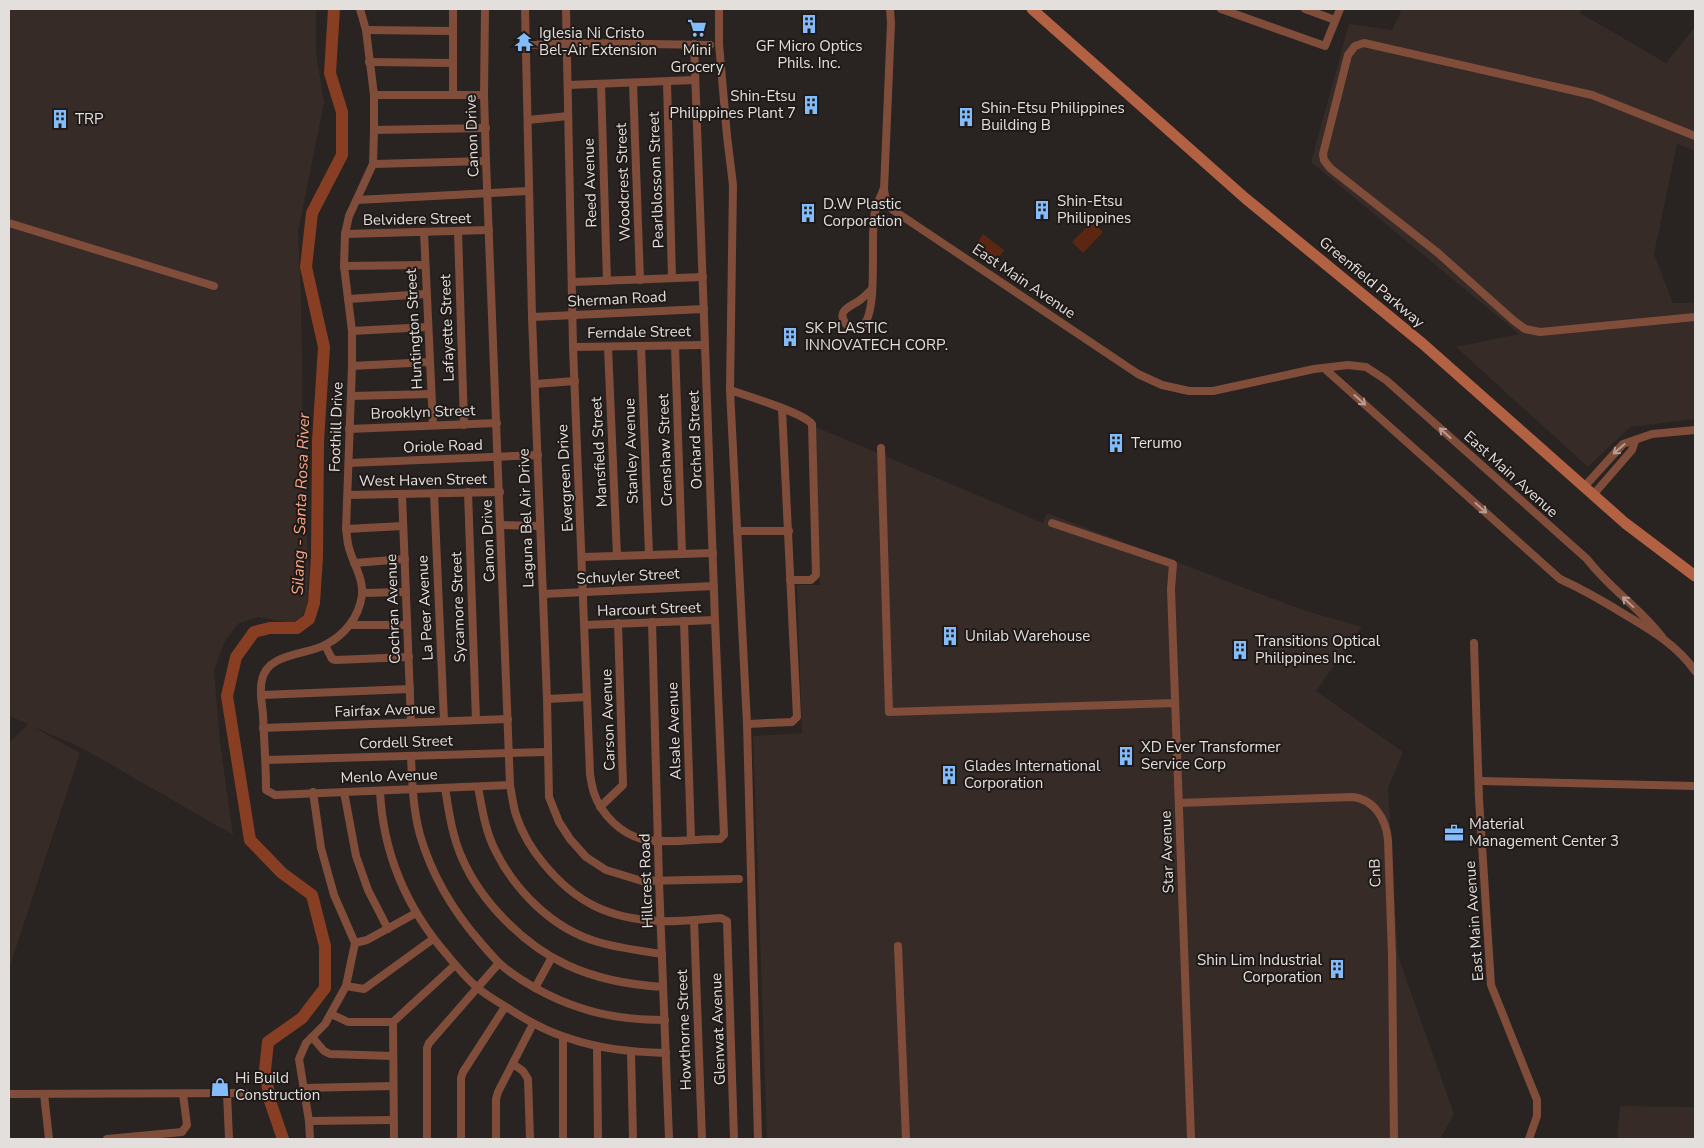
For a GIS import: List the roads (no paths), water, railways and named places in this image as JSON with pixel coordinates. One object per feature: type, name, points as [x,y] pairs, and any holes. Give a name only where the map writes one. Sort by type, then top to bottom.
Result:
[{"type":"main road","name":"Greenfield Parkway","points":[[1032,9],[1245,198],[1423,344],[1625,523],[1695,576]]},
{"type":"street","name":"Foothill Drive","points":[[360,9],[366,30],[374,95],[373,164],[349,216],[345,234],[344,266],[352,331],[346,529],[348,544],[362,593]]},
{"type":"street","points":[[452,9],[453,94]]},
{"type":"street","name":"Canon Drive","points":[[485,9],[484,95],[487,193],[510,785],[516,815],[531,848],[556,879],[577,897],[596,908],[617,915],[661,921],[725,920]]},
{"type":"street","name":"Laguna Bel Air Drive","points":[[525,9],[534,384],[547,699],[549,796],[559,822],[570,839],[586,857],[606,870],[642,882],[739,879]]},
{"type":"street","name":"Evergreen Drive","points":[[566,9],[573,347],[590,774],[594,793],[600,807],[623,830],[641,839],[658,841],[720,839],[724,835]]},
{"type":"street","points":[[719,9],[719,44],[733,185],[730,390],[747,724],[758,1139]]},
{"type":"street","name":"East Main Avenue","points":[[891,9],[884,189],[888,204],[902,217],[1138,374],[1162,385],[1189,391],[1213,391],[1348,364],[1362,366],[1376,373],[1587,559],[1598,574],[1652,624],[1662,637]]},
{"type":"street","points":[[1221,9],[1325,46],[1340,9]]},
{"type":"street","points":[[1304,9],[1335,20]]},
{"type":"street","points":[[366,30],[452,31]]},
{"type":"street","points":[[1695,136],[1592,94],[1364,43],[1355,46],[1348,55],[1323,154],[1324,160],[1330,168],[1438,253],[1513,320],[1526,329],[1540,332],[1695,317]]},
{"type":"street","name":"Orchard Street","points":[[694,44],[724,835]]},
{"type":"street","points":[[525,45],[710,45]]},
{"type":"street","points":[[369,62],[452,62]]},
{"type":"street","points":[[568,85],[695,80]]},
{"type":"street","name":"Pearlblossom Street","points":[[667,82],[672,278]]},
{"type":"street","name":"Woodcrest Street","points":[[632,83],[640,280]]},
{"type":"street","name":"Reed Avenue","points":[[601,84],[606,281]]},
{"type":"street","points":[[374,95],[484,95]]},
{"type":"street","points":[[528,120],[568,116]]},
{"type":"street","points":[[374,130],[486,128]]},
{"type":"street","points":[[373,164],[486,161]]},
{"type":"street","points":[[872,289],[860,300],[845,309],[844,321],[850,327],[858,328],[867,322],[872,289],[874,212],[884,189]]},
{"type":"street","points":[[357,200],[529,191]]},
{"type":"street","points":[[9,223],[214,286]]},
{"type":"street","name":"Belvidere Street","points":[[345,234],[489,230]]},
{"type":"street","name":"Lafayette Street","points":[[458,231],[464,425]]},
{"type":"street","name":"Huntington Street","points":[[424,232],[433,425]]},
{"type":"street","points":[[344,266],[425,265]]},
{"type":"street","points":[[573,282],[703,277]]},
{"type":"street","points":[[348,299],[426,294]]},
{"type":"street","name":"Sherman Road","points":[[532,317],[704,309]]},
{"type":"street","points":[[352,331],[428,327]]},
{"type":"street","name":"Ferndale Street","points":[[573,347],[705,345]]},
{"type":"street","name":"Stanley Avenue","points":[[641,346],[649,555]]},
{"type":"street","name":"Crenshaw Street","points":[[675,346],[682,554]]},
{"type":"street","name":"Mansfield Street","points":[[608,347],[617,556]]},
{"type":"street","points":[[352,366],[430,362]]},
{"type":"street","name":"East Main Avenue","points":[[1324,368],[1560,579],[1587,592],[1662,637],[1674,647],[1695,671]]},
{"type":"street","points":[[534,384],[575,381]]},
{"type":"street","points":[[730,390],[782,409],[808,420],[812,424],[816,575],[811,580],[790,580]]},
{"type":"street","points":[[351,396],[432,394]]},
{"type":"street","points":[[747,724],[792,722],[797,717],[782,409]]},
{"type":"street","name":"Brooklyn Street","points":[[350,429],[497,423]]},
{"type":"street","points":[[1589,491],[1623,444],[1652,434],[1695,430]]},
{"type":"street","points":[[1589,491],[1632,450],[1635,441]]},
{"type":"street","points":[[881,448],[889,712],[1175,703]]},
{"type":"street","name":"Oriole Road","points":[[349,463],[538,455]]},
{"type":"street","name":"Sycamore Street","points":[[468,492],[476,720]]},
{"type":"street","name":"West Haven Street","points":[[348,495],[500,492]]},
{"type":"street","name":"La Peer Avenue","points":[[434,493],[444,721]]},
{"type":"street","name":"Cochran Avenue","points":[[402,494],[411,722]]},
{"type":"street","name":"Star Avenue","points":[[1052,523],[1173,564],[1171,583],[1191,1139]]},
{"type":"street","points":[[501,525],[540,526]]},
{"type":"street","points":[[346,529],[403,526]]},
{"type":"street","points":[[737,531],[789,531]]},
{"type":"street","points":[[582,556],[713,553]]},
{"type":"street","points":[[354,563],[405,559]]},
{"type":"street","name":"Schuyler Street","points":[[543,594],[714,586]]},
{"type":"street","points":[[266,760],[262,680],[266,670],[274,663],[285,658],[325,645],[351,625],[359,608],[362,593],[406,592]]},
{"type":"street","name":"Harcourt Street","points":[[585,624],[715,620]]},
{"type":"street","name":"Alsale Avenue","points":[[684,621],[691,839]]},
{"type":"street","name":"Hillcrest Road","points":[[652,622],[659,882],[669,1139]]},
{"type":"street","name":"Carson Avenue","points":[[600,807],[623,785],[618,623]]},
{"type":"street","points":[[351,625],[407,625]]},
{"type":"street","name":"East Main Avenue","points":[[1474,643],[1480,781],[1479,799],[1491,985],[1537,1100],[1537,1116],[1529,1139]]},
{"type":"street","points":[[325,645],[332,659],[336,660],[409,657]]},
{"type":"street","points":[[262,695],[410,689]]},
{"type":"street","points":[[547,699],[588,697]]},
{"type":"street","name":"Fairfax Avenue","points":[[263,728],[508,719]]},
{"type":"street","name":"Cordell Street","points":[[266,760],[547,752]]},
{"type":"street","points":[[411,756],[412,789],[420,834],[434,873],[449,901],[465,924],[499,963],[535,988],[579,1008],[643,1020],[665,1020]]},
{"type":"street","name":"Menlo Avenue","points":[[266,760],[266,790],[270,794],[275,795],[510,785]]},
{"type":"street","points":[[1480,781],[1695,786]]},
{"type":"street","points":[[478,787],[483,817],[494,849],[511,877],[532,902],[561,924],[590,939],[628,949],[662,954]]},
{"type":"street","points":[[445,788],[451,825],[459,850],[478,888],[498,913],[518,933],[552,958],[568,966],[628,983],[663,987]]},
{"type":"street","points":[[380,791],[381,814],[387,845],[396,872],[416,913],[432,938],[478,988],[533,1024],[563,1037],[597,1047],[631,1052],[666,1052]]},
{"type":"street","points":[[310,1139],[299,1059],[306,1043],[332,1014],[346,986],[355,943],[334,895],[321,848],[314,792]]},
{"type":"street","points":[[344,792],[356,856],[368,890],[388,929]]},
{"type":"street","name":"CnB","points":[[1179,803],[1355,797],[1368,802],[1380,814],[1386,826],[1388,840],[1392,956],[1394,1139]]},
{"type":"street","points":[[355,943],[367,940],[416,913]]},
{"type":"street","name":"Howthorne Street","points":[[694,920],[702,1139]]},
{"type":"street","name":"Glenwat Avenue","points":[[725,920],[728,924],[734,1139]]},
{"type":"street","points":[[346,986],[364,989],[432,938]]},
{"type":"street","points":[[898,946],[906,1139]]},
{"type":"street","points":[[535,988],[552,958]]},
{"type":"street","points":[[427,1139],[427,1048],[429,1043],[499,963]]},
{"type":"street","points":[[332,1014],[348,1022],[393,1022],[455,965]]},
{"type":"street","points":[[461,1139],[461,1078],[463,1072],[505,1007]]},
{"type":"street","points":[[393,1022],[394,1139]]},
{"type":"street","points":[[496,1139],[496,1099],[498,1092],[533,1024]]},
{"type":"street","points":[[312,1037],[324,1051],[330,1054],[393,1056]]},
{"type":"street","points":[[563,1037],[563,1139]]},
{"type":"street","points":[[597,1047],[598,1139]]},
{"type":"street","points":[[631,1052],[633,1139]]},
{"type":"street","points":[[513,1064],[524,1071],[528,1079],[530,1139]]},
{"type":"street","points":[[304,1088],[393,1086]]},
{"type":"street","points":[[9,1094],[245,1092]]},
{"type":"street","points":[[227,1093],[229,1139]]},
{"type":"street","points":[[44,1094],[49,1139]]},
{"type":"street","points":[[107,1139],[182,1132],[187,1126],[183,1094]]},
{"type":"street","points":[[309,1121],[393,1120]]},
{"type":"waterway","name":"Silang - Santa Rosa River","points":[[283,1139],[270,1101],[265,1070],[268,1042],[302,1018],[325,988],[325,946],[312,895],[282,873],[250,840],[227,696],[236,657],[254,632],[270,628],[297,628],[309,619],[314,603],[317,557],[318,441],[324,347],[306,267],[312,213],[342,155],[342,112],[330,73],[334,9]]},
{"type":"place","name":"GF Micro Optics Phils. Inc.","points":[[809,24]]},
{"type":"place","name":"Mini Grocery","points":[[697,28]]},
{"type":"place","name":"Iglesia Ni Cristo Bel-Air Extension","points":[[524,42]]},
{"type":"place","name":"Shin-Etsu Philippines Plant 7","points":[[811,105]]},
{"type":"place","name":"Shin-Etsu Philippines Building B","points":[[966,117]]},
{"type":"place","name":"TRP","points":[[60,119]]},
{"type":"place","name":"Shin-Etsu Philippines","points":[[1042,210]]},
{"type":"place","name":"D.W Plastic Corporation","points":[[808,213]]},
{"type":"place","name":"SK PLASTIC INNOVATECH CORP.","points":[[790,337]]},
{"type":"place","name":"Terumo","points":[[1116,443]]},
{"type":"place","name":"Unilab Warehouse","points":[[950,636]]},
{"type":"place","name":"Transitions Optical Philippines Inc.","points":[[1240,650]]},
{"type":"place","name":"XD Ever Transformer Service Corp","points":[[1126,756]]},
{"type":"place","name":"Glades International Corporation","points":[[949,775]]},
{"type":"place","name":"Material Management Center 3","points":[[1454,833]]},
{"type":"place","name":"Shin Lim Industrial Corporation","points":[[1337,969]]},
{"type":"place","name":"Hi Build Construction","points":[[220,1087]]}]
